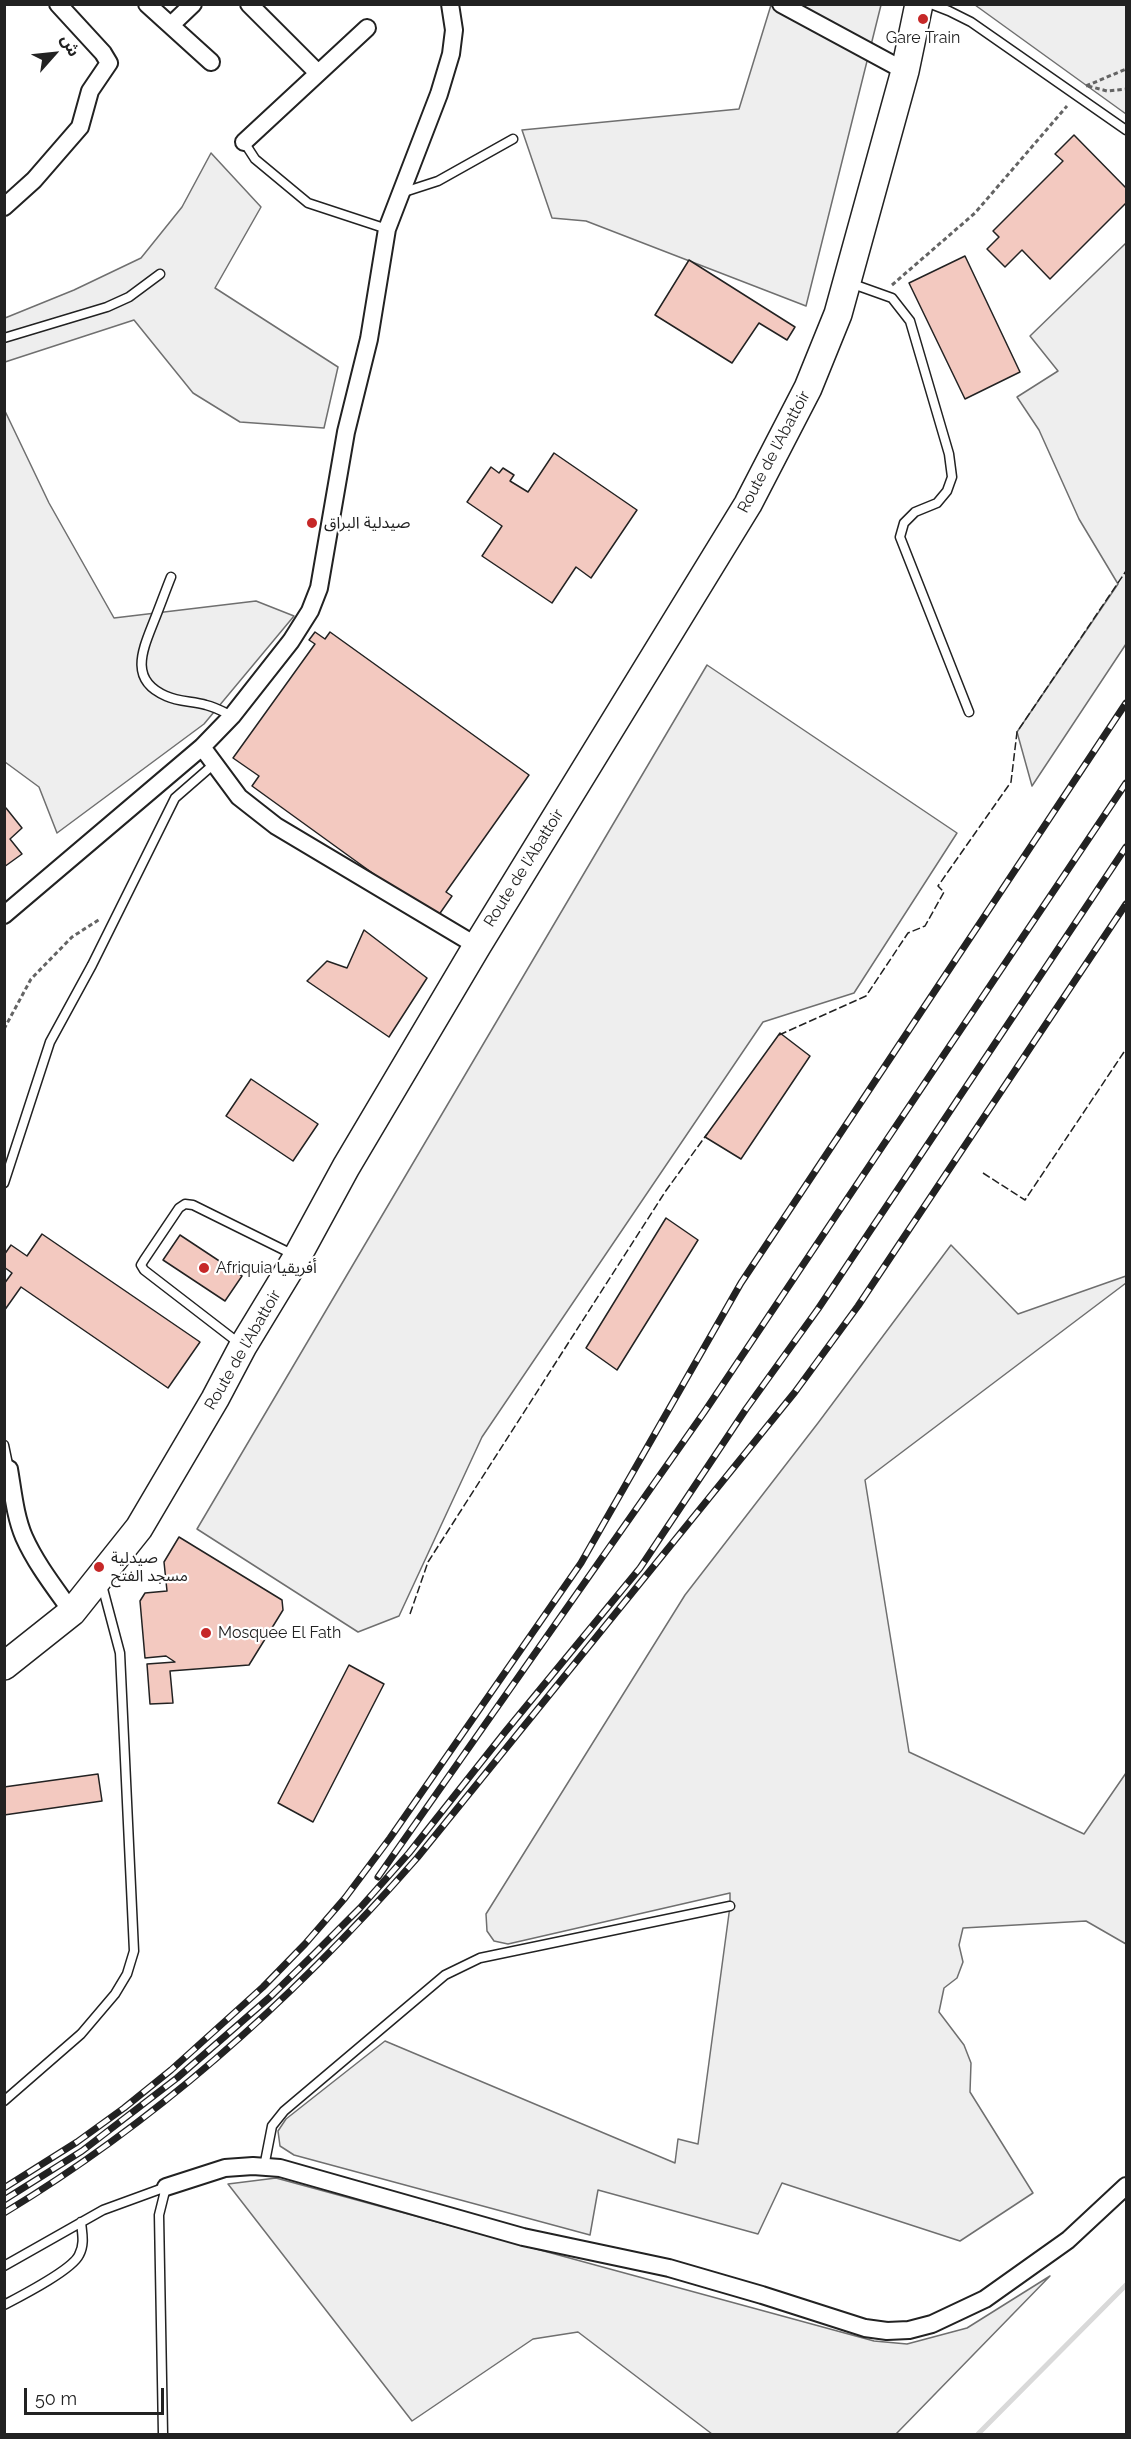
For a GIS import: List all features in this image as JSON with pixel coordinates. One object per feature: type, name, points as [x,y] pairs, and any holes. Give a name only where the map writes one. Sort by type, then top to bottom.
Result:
[{"type":"main road","name":"Route de l’Abattoir","points":[[4,1666],[72,1612],[139,1528],[215,1399],[243,1346],[297,1257],[346,1167],[477,946],[748,504],[808,388],[838,314],[905,71],[919,4]]},
{"type":"street","points":[[4,207],[34,180],[80,128],[90,92],[109,63],[103,53],[58,4]]},
{"type":"street","points":[[147,4],[211,62]]},
{"type":"street","points":[[171,25],[193,4]]},
{"type":"street","points":[[249,4],[318,74]]},
{"type":"street","points":[[4,915],[202,747],[232,716],[291,641],[310,611],[319,588],[346,432],[369,339],[387,229],[439,94],[451,54],[454,30],[450,4]]},
{"type":"street","points":[[781,4],[905,71]]},
{"type":"street","points":[[244,142],[367,28]]},
{"type":"street","points":[[202,747],[239,797],[276,826],[477,946]]},
{"type":"street","points":[[7,1470],[24,1536],[36,1560],[72,1612]]},
{"type":"street","points":[[166,2187],[225,2168],[280,2168],[348,2185],[523,2237],[669,2268],[865,2328],[887,2331],[909,2330],[932,2324],[985,2299],[1068,2240],[1126,2187]]},
{"type":"lane","points":[[931,4],[971,22],[1126,130]]},
{"type":"lane","points":[[400,193],[438,181],[513,139]]},
{"type":"lane","points":[[244,142],[255,159],[308,203],[387,229]]},
{"type":"lane","points":[[4,338],[106,307],[129,297],[160,274]]},
{"type":"lane","points":[[847,282],[892,298],[910,321],[950,454],[952,477],[947,491],[937,502],[915,512],[904,523],[900,537],[969,712]]},
{"type":"lane","points":[[171,577],[142,653],[141,668],[144,676],[153,689],[166,697],[187,703],[207,705],[232,716]]},
{"type":"lane","points":[[4,1183],[50,1041],[124,903],[175,798],[214,764]]},
{"type":"lane","points":[[243,1346],[144,1270],[141,1265],[144,1260],[178,1208],[185,1204],[193,1205],[297,1257]]},
{"type":"lane","points":[[4,1445],[7,1470]]},
{"type":"lane","points":[[4,2101],[81,2034],[115,1994],[128,1974],[135,1952],[120,1653],[100,1578]]},
{"type":"lane","points":[[264,2167],[272,2126],[284,2111],[445,1975],[480,1958],[730,1906]]},
{"type":"lane","points":[[4,2266],[103,2210],[166,2187]]},
{"type":"lane","points":[[163,2434],[159,2215],[166,2187]]},
{"type":"lane","points":[[4,2306],[45,2283],[79,2257],[83,2243],[81,2222]]},
{"type":"path","points":[[881,294],[975,213],[1086,86],[1126,69]]},
{"type":"path","points":[[1086,86],[1107,91],[1126,89]]},
{"type":"path","points":[[4,1029],[31,979],[47,962],[72,937],[124,903]]},
{"type":"shaded area","points":[[771,5],[881,5],[806,306],[586,221],[552,218],[522,130],[739,109]]},
{"type":"shaded area","points":[[975,5],[1126,5],[1126,114]]},
{"type":"shaded area","points":[[211,153],[261,207],[215,288],[338,367],[324,428],[240,422],[193,393],[134,320],[5,362],[5,318],[74,290],[141,258],[182,207]]},
{"type":"shaded area","points":[[1126,243],[1126,644],[1032,786],[1017,732],[1118,584],[1079,519],[1039,430],[1017,397],[1058,371],[1030,336]]},
{"type":"shaded area","points":[[4,409],[49,503],[114,618],[256,601],[294,616],[204,724],[57,833],[39,787],[5,762]]},
{"type":"shaded area","points":[[707,665],[957,833],[854,993],[763,1022],[482,1437],[399,1616],[358,1632],[197,1529]]},
{"type":"shaded area","points":[[951,1245],[1018,1314],[1126,1276],[1126,1283],[865,1480],[909,1752],[1084,1834],[1126,1773],[1126,1944],[1086,1921],[963,1928],[959,1945],[963,1962],[957,1978],[944,1988],[939,2012],[964,2045],[971,2063],[970,2092],[1033,2193],[960,2241],[782,2183],[758,2234],[598,2190],[590,2235],[294,2155],[280,2146],[278,2131],[286,2119],[385,2041],[675,2163],[678,2139],[698,2144],[730,1893],[508,1944],[494,1941],[487,1931],[486,1914],[685,1595],[818,1423]]},
{"type":"shaded area","points":[[276,2178],[874,2341],[907,2344],[967,2328],[1050,2276],[896,2434],[712,2434],[578,2332],[533,2339],[412,2421],[228,2184]]},
{"type":"building","points":[[1074,135],[1126,188],[1126,203],[1050,279],[1022,250],[1005,267],[987,249],[999,237],[993,231],[1063,161],[1055,154]]},
{"type":"building","points":[[965,256],[1020,372],[965,399],[909,283]]},
{"type":"building","points":[[689,260],[795,327],[787,340],[759,323],[732,363],[655,315]]},
{"type":"building","points":[[554,453],[637,510],[591,578],[576,567],[552,603],[482,556],[502,526],[467,502],[491,467],[499,473],[503,468],[514,475],[510,481],[528,492]]},
{"type":"building","points":[[315,632],[325,639],[330,632],[529,775],[446,892],[452,896],[436,919],[252,786],[259,776],[233,758],[315,644],[309,640]]},
{"type":"building","points":[[6,808],[22,828],[10,839],[22,854],[4,867],[4,809]]},
{"type":"building","points":[[364,930],[427,978],[389,1037],[307,981],[327,961],[347,968]]},
{"type":"building","points":[[780,1033],[810,1056],[741,1159],[705,1137]]},
{"type":"building","points":[[251,1079],[318,1124],[293,1161],[226,1116]]},
{"type":"building","points":[[666,1218],[698,1240],[617,1370],[586,1348]]},
{"type":"building","points":[[42,1234],[200,1342],[168,1388],[21,1287],[4,1311],[4,1284],[12,1273],[4,1267],[4,1255],[11,1245],[27,1256]]},
{"type":"building","points":[[180,1235],[242,1276],[225,1301],[163,1260]]},
{"type":"building","name":"Mosquee El Fath","points":[[179,1537],[282,1600],[283,1610],[249,1665],[170,1671],[173,1703],[150,1704],[147,1664],[175,1662],[166,1656],[145,1658],[140,1601],[145,1593],[167,1591],[164,1562]]},
{"type":"building","points":[[349,1665],[384,1684],[313,1822],[278,1803]]},
{"type":"building","points":[[98,1774],[102,1801],[4,1815],[4,1787]]},
{"type":"waterway","points":[[978,2434],[1126,2285]]},
{"type":"railway","points":[[4,2188],[77,2142],[171,2070],[263,1987],[345,1898],[390,1838],[581,1563],[741,1283],[1126,703]]},
{"type":"railway","points":[[378,1877],[705,1411],[1126,783]]},
{"type":"railway","points":[[4,2200],[82,2151],[177,2078],[270,1997],[360,1908],[409,1853],[640,1568],[746,1409],[818,1309],[1126,847]]},
{"type":"railway","points":[[4,2213],[117,2137],[224,2052],[324,1958],[417,1858],[795,1392],[858,1306],[1126,904]]},
{"type":"fence","points":[[779,1035],[866,996],[908,933],[925,926],[944,892],[938,886],[1011,782],[1017,732],[1126,571]]},
{"type":"fence","points":[[983,1173],[1025,1200],[1126,1049]]},
{"type":"fence","points":[[410,1614],[428,1562],[665,1192],[707,1134]]},
{"type":"place","name":"Gare Train","points":[[923,19]]},
{"type":"place","name":"صيدلية البراق","points":[[312,523]]},
{"type":"place","name":"Afriquia أفريقيا","points":[[204,1268]]},
{"type":"place","name":"صيدلية مسجد الفتح","points":[[99,1567]]},
{"type":"place","name":"Mosquee El Fath","points":[[206,1633]]}]
